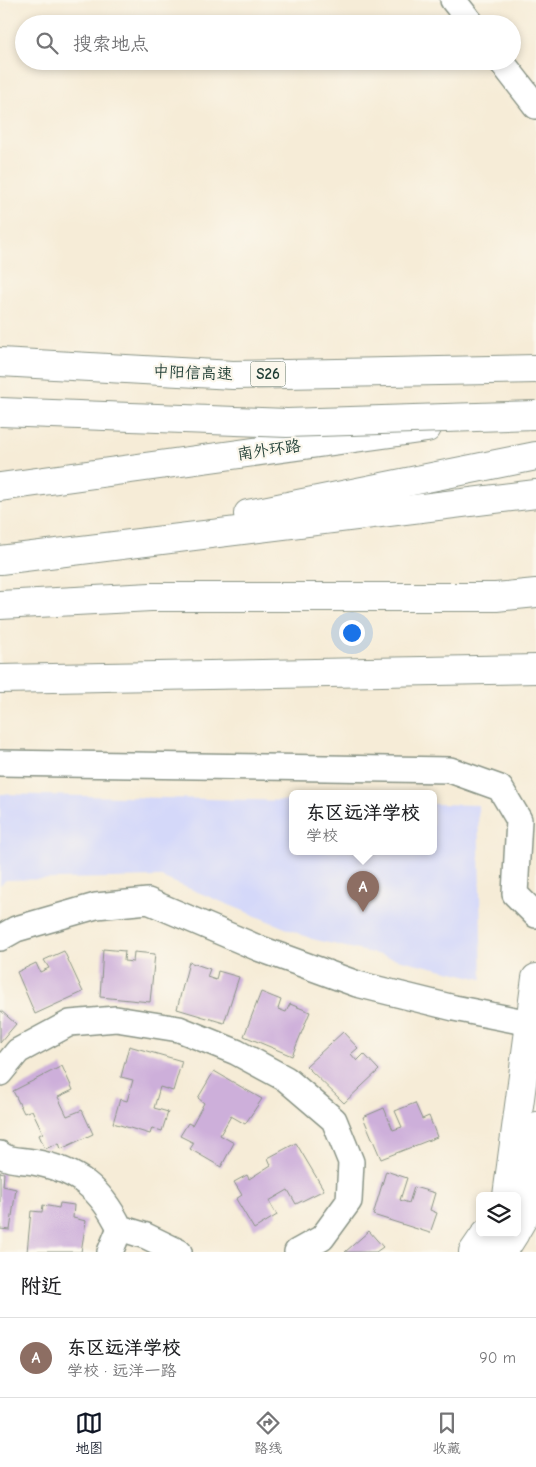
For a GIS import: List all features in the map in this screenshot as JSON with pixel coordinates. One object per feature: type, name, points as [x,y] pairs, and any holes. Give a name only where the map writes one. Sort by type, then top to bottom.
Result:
[{"type":"main road","name":"中阳信高速","points":[[0,362],[233,375],[536,369]]},
{"type":"main road","name":"南外环路","points":[[0,488],[487,420],[536,406]]},
{"type":"main road","points":[[0,412],[287,423],[536,415]]},
{"type":"main road","points":[[27,558],[536,456]]},
{"type":"main road","points":[[0,560],[536,494]]},
{"type":"main road","points":[[0,605],[151,597],[496,597],[536,593]]},
{"type":"main road","points":[[0,679],[536,669]]},
{"type":"main road","points":[[508,1192],[536,978]]},
{"type":"main road","points":[[521,1222],[524,1217],[536,1126]]},
{"type":"main road","points":[[473,1252],[483,1237]]},
{"type":"main road","points":[[503,1252],[512,1237]]},
{"type":"street","points":[[453,0],[465,15]]},
{"type":"street","points":[[508,70],[536,106]]},
{"type":"street","points":[[0,763],[450,770],[500,788],[520,820],[515,894],[536,915]]},
{"type":"street","points":[[0,938],[16,929],[96,906],[148,901],[258,948],[358,984],[454,1008],[530,1024]]},
{"type":"street","points":[[0,1073],[18,1051],[70,1023],[116,1019],[180,1029],[236,1052],[286,1079],[334,1120],[351,1162],[349,1201],[322,1238],[297,1252]]},
{"type":"street","points":[[0,1154],[5,1158],[36,1163],[76,1175],[107,1202],[120,1228],[146,1236],[178,1252]]},
{"type":"street","points":[[110,1252],[120,1228]]},
{"type":"shaded area","points":[[0,794],[289,801],[289,855],[437,855],[437,804],[478,805],[482,979],[312,939],[161,877],[6,880],[0,885]]},
{"type":"building","points":[[103,949],[125,951],[124,961],[133,962],[134,952],[155,954],[150,1002],[100,997]]},
{"type":"building","points":[[64,951],[83,992],[35,1014],[17,972],[36,963],[40,972],[49,968],[44,960]]},
{"type":"building","points":[[189,962],[210,969],[207,977],[216,980],[218,971],[239,977],[224,1023],[177,1009]]},
{"type":"building","points":[[261,992],[281,1000],[278,1009],[286,1012],[290,1004],[310,1012],[292,1056],[244,1036]]},
{"type":"building","points":[[0,1010],[16,1024],[0,1043]]},
{"type":"building","points":[[343,1032],[358,1048],[351,1054],[357,1061],[364,1054],[379,1070],[344,1103],[306,1066]]},
{"type":"building","points":[[129,1046],[182,1061],[173,1091],[160,1087],[154,1108],[168,1112],[162,1131],[152,1128],[150,1134],[113,1123],[120,1099],[127,1101],[133,1080],[121,1077]]},
{"type":"building","points":[[62,1066],[73,1090],[58,1097],[67,1116],[82,1110],[93,1134],[61,1149],[59,1143],[45,1149],[39,1135],[43,1133],[32,1110],[24,1113],[13,1091]]},
{"type":"building","points":[[214,1071],[262,1099],[245,1124],[231,1116],[220,1135],[234,1143],[221,1167],[190,1149],[194,1143],[180,1136],[188,1123],[192,1125],[204,1103],[198,1098]]},
{"type":"building","points":[[415,1103],[422,1119],[429,1116],[437,1137],[381,1159],[363,1117],[384,1108],[393,1130],[402,1127],[395,1111]]},
{"type":"building","points":[[296,1143],[324,1190],[296,1204],[288,1190],[269,1201],[277,1215],[254,1229],[236,1199],[242,1195],[234,1182],[247,1175],[249,1179],[271,1165],[268,1158]]},
{"type":"building","points":[[386,1171],[407,1178],[400,1200],[409,1203],[414,1187],[435,1193],[430,1210],[437,1213],[430,1233],[373,1215]]},
{"type":"building","points":[[0,1172],[4,1173],[3,1186],[16,1189],[10,1230],[0,1229]]},
{"type":"building","points":[[60,1203],[74,1205],[73,1218],[86,1221],[81,1252],[27,1252],[31,1211],[42,1212],[43,1205],[59,1208]]},
{"type":"building","points":[[369,1231],[383,1247],[376,1252],[345,1252]]},
{"type":"place","name":"东区远洋学校","points":[[363,912]]}]
